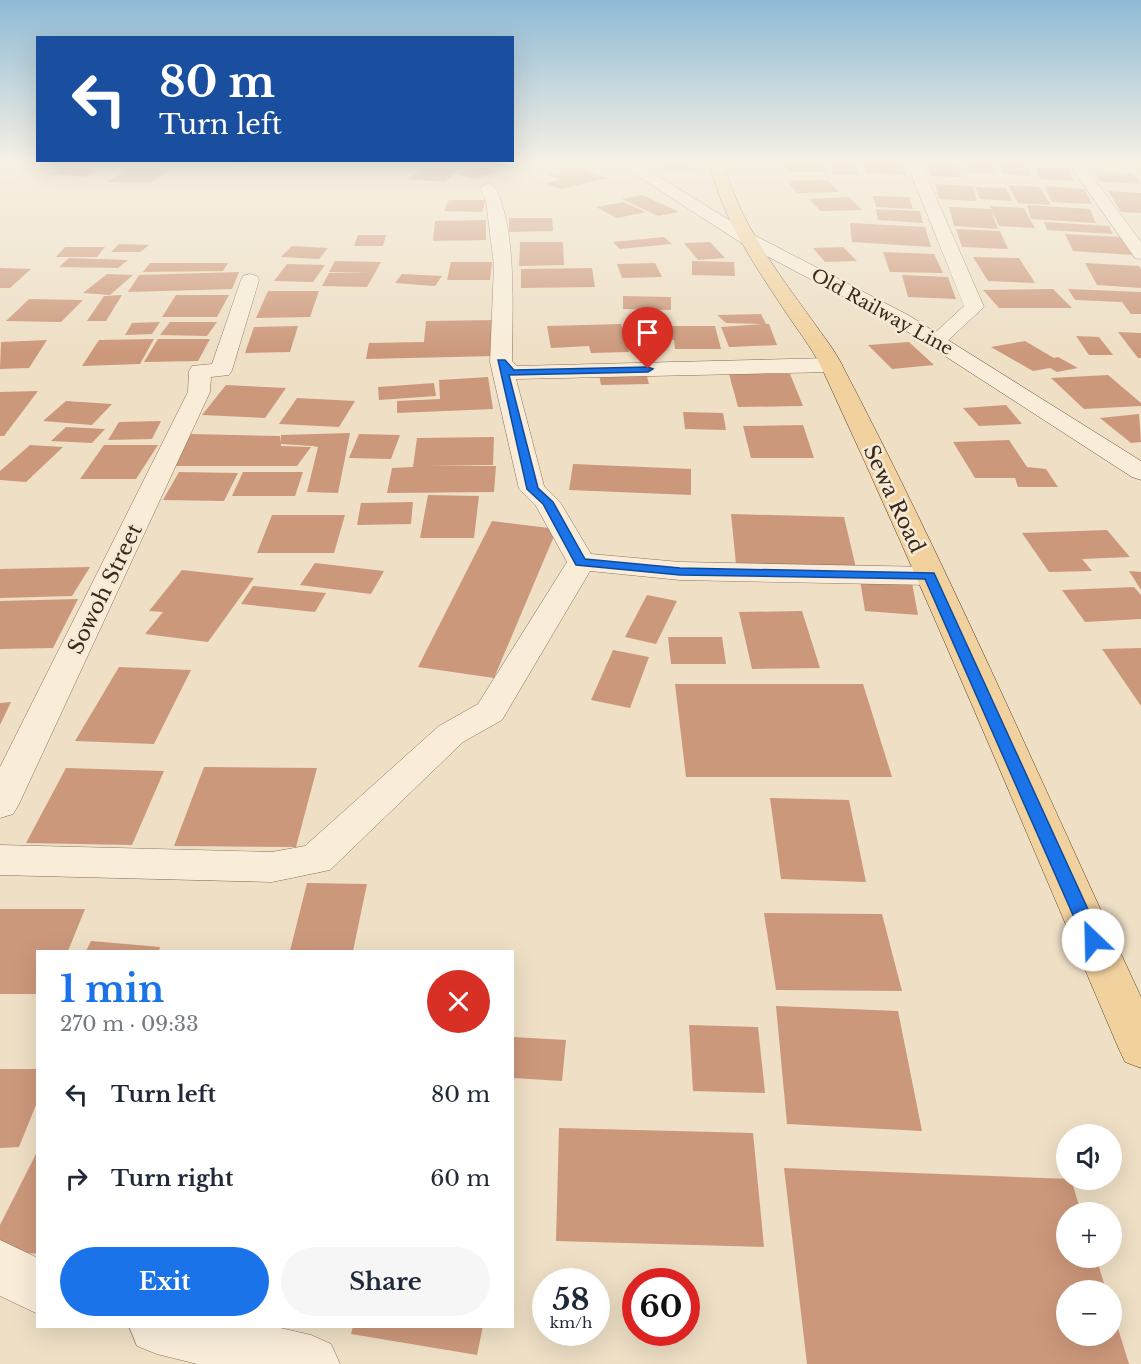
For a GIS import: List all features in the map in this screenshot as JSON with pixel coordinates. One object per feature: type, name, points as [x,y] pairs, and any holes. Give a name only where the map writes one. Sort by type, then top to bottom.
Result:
[{"type":"main road","name":"Sewa Road","points":[[739,225],[831,365],[930,576],[1141,1047]]},
{"type":"street","points":[[497,225],[503,265],[501,362],[532,489],[548,502],[581,562]]},
{"type":"street","name":"Old Railway Line","points":[[725,225],[901,319],[1141,472]]},
{"type":"street","points":[[936,341],[974,307],[940,225]]},
{"type":"street","points":[[1120,225],[1141,254]]},
{"type":"street","name":"Sowoh Street","points":[[0,804],[166,462],[198,392],[200,371],[221,370],[250,279]]},
{"type":"street","points":[[501,362],[512,373],[831,365]]},
{"type":"street","points":[[581,562],[680,571],[930,576]]},
{"type":"street","points":[[0,860],[272,867],[316,859],[451,734],[490,712],[581,562]]},
{"type":"street","points":[[0,1267],[36,1286]]},
{"type":"street","points":[[165,1328],[311,1364]]},
{"type":"building","points":[[435,225],[486,225],[486,240],[433,241]]},
{"type":"building","points":[[509,225],[553,225],[553,231],[509,232]]},
{"type":"building","points":[[850,225],[925,227],[931,247],[852,242]]},
{"type":"building","points":[[996,225],[998,229],[954,226]]},
{"type":"building","points":[[1033,225],[1035,228],[999,226]]},
{"type":"building","points":[[1045,225],[1087,225],[1109,226],[1113,234],[1047,230]]},
{"type":"building","points":[[956,229],[1000,231],[1008,249],[962,247]]},
{"type":"building","points":[[1065,234],[1121,237],[1132,255],[1073,251]]},
{"type":"building","points":[[358,235],[386,235],[383,246],[354,246]]},
{"type":"building","points":[[664,237],[672,244],[620,249],[613,242]]},
{"type":"building","points":[[520,242],[563,242],[564,265],[519,266]]},
{"type":"building","points":[[710,242],[725,258],[698,260],[684,243]]},
{"type":"building","points":[[119,244],[149,245],[140,252],[111,252]]},
{"type":"building","points":[[292,246],[328,248],[319,259],[281,257]]},
{"type":"building","points":[[65,247],[105,247],[97,257],[56,257]]},
{"type":"building","points":[[843,247],[857,261],[825,262],[813,248]]},
{"type":"building","points":[[883,252],[934,254],[943,273],[890,272]]},
{"type":"building","points":[[973,257],[1019,258],[1035,283],[988,281]]},
{"type":"building","points":[[69,258],[128,260],[118,268],[59,267]]},
{"type":"building","points":[[335,261],[381,262],[367,287],[322,286],[329,273],[371,273],[329,272]]},
{"type":"building","points":[[692,261],[734,262],[735,276],[692,275]]},
{"type":"building","points":[[451,262],[492,262],[490,280],[447,280]]},
{"type":"building","points":[[150,263],[228,263],[223,271],[143,272]]},
{"type":"building","points":[[655,263],[662,277],[622,278],[617,264]]},
{"type":"building","points":[[1085,263],[1139,266],[1141,288],[1097,285]]},
{"type":"building","points":[[287,264],[325,265],[313,282],[274,281]]},
{"type":"building","points":[[0,268],[31,269],[10,288],[0,288]]},
{"type":"building","points":[[592,268],[595,287],[521,288],[521,269]]},
{"type":"building","points":[[239,272],[232,289],[128,292],[139,275]]},
{"type":"building","points":[[107,274],[133,275],[110,295],[83,293]]},
{"type":"building","points":[[402,274],[442,276],[435,286],[395,283]]},
{"type":"building","points":[[902,275],[948,277],[956,299],[908,297]]},
{"type":"building","points":[[1053,289],[1072,308],[999,308],[983,290]]},
{"type":"building","points":[[1068,289],[1141,292],[1141,314],[1131,314],[1122,302],[1075,300]]},
{"type":"building","points":[[268,291],[319,291],[310,317],[256,318]]},
{"type":"building","points":[[122,295],[106,321],[87,321],[104,296]]},
{"type":"building","points":[[176,295],[229,295],[217,317],[162,317]]},
{"type":"building","points":[[623,296],[671,297],[671,310],[623,309]]},
{"type":"building","points":[[29,299],[83,300],[61,322],[6,321]]},
{"type":"building","points":[[761,314],[766,324],[769,324],[777,345],[729,347],[721,327],[762,324],[726,323],[717,315]]},
{"type":"building","points":[[496,320],[496,356],[366,359],[369,343],[424,342],[426,321]]},
{"type":"building","points":[[160,322],[152,334],[125,335],[132,323]]},
{"type":"building","points":[[170,322],[217,322],[207,336],[160,335]]},
{"type":"building","points":[[621,324],[629,352],[591,353],[589,346],[551,348],[547,326]]},
{"type":"building","points":[[298,326],[290,352],[245,353],[254,327]]},
{"type":"building","points":[[647,326],[715,326],[721,349],[675,349],[674,340],[649,340]]},
{"type":"building","points":[[1118,332],[1141,333],[1141,358],[1138,358]]},
{"type":"building","points":[[1076,336],[1099,337],[1113,355],[1089,355]]},
{"type":"building","points":[[154,339],[140,364],[82,366],[99,340]]},
{"type":"building","points":[[158,339],[210,339],[198,361],[144,362]]},
{"type":"building","points":[[47,340],[29,368],[0,369],[1,342]]},
{"type":"building","points":[[1025,341],[1054,358],[1058,357],[1078,368],[1057,372],[1050,368],[1033,371],[991,347]]},
{"type":"building","points":[[909,342],[934,365],[892,369],[868,345]]},
{"type":"building","points":[[646,373],[649,384],[601,385],[599,374]]},
{"type":"building","points":[[729,374],[790,374],[803,406],[738,407]]},
{"type":"building","points":[[1108,375],[1141,403],[1141,406],[1084,409],[1051,378]]},
{"type":"building","points":[[488,377],[493,409],[397,413],[397,401],[440,399],[439,380]]},
{"type":"building","points":[[434,383],[436,396],[379,400],[378,387]]},
{"type":"building","points":[[226,385],[286,388],[265,418],[202,415]]},
{"type":"building","points":[[38,391],[4,436],[0,436],[0,392]]},
{"type":"building","points":[[297,398],[355,401],[339,427],[279,424]]},
{"type":"building","points":[[66,401],[112,404],[92,425],[43,421]]},
{"type":"building","points":[[1006,405],[1022,424],[979,426],[963,408]]},
{"type":"building","points":[[683,412],[723,413],[726,430],[685,429]]},
{"type":"building","points":[[1139,414],[1141,442],[1131,443],[1100,418]]},
{"type":"building","points":[[161,421],[152,439],[108,440],[119,422]]},
{"type":"building","points":[[803,425],[814,458],[751,458],[743,426]]},
{"type":"building","points":[[66,427],[105,429],[92,443],[51,441]]},
{"type":"building","points":[[350,433],[338,493],[307,492],[318,447],[312,446],[281,444],[281,446],[311,447],[297,466],[174,466],[191,434],[280,436],[281,443],[281,435]]},
{"type":"building","points":[[359,434],[400,435],[391,459],[349,458]]},
{"type":"building","points":[[494,437],[493,465],[428,466],[496,466],[494,492],[387,493],[392,468],[413,467],[417,438]]},
{"type":"building","points":[[1009,440],[1027,467],[1046,469],[1058,487],[1018,487],[1015,478],[975,478],[953,442]]},
{"type":"building","points":[[30,445],[63,447],[26,482],[0,480],[0,471]]},
{"type":"building","points":[[104,445],[158,445],[136,479],[80,479]]},
{"type":"building","points":[[573,464],[691,469],[691,495],[569,490]]},
{"type":"building","points":[[179,472],[238,473],[224,501],[163,500]]},
{"type":"building","points":[[243,472],[303,472],[295,496],[232,496]]},
{"type":"building","points":[[428,495],[479,496],[474,538],[420,538]]},
{"type":"building","points":[[413,502],[411,524],[357,525],[361,503]]},
{"type":"building","points":[[731,514],[844,517],[856,568],[736,564]]},
{"type":"building","points":[[272,515],[345,515],[334,553],[257,553]]},
{"type":"building","points":[[492,521],[557,529],[494,678],[418,667]]},
{"type":"building","points":[[1107,530],[1130,557],[1082,559],[1092,571],[1049,572],[1022,533]]},
{"type":"building","points":[[315,563],[384,571],[371,594],[300,585]]},
{"type":"building","points":[[90,567],[72,596],[0,598],[0,569]]},
{"type":"building","points":[[182,570],[254,578],[208,642],[145,634],[163,612],[149,611]]},
{"type":"building","points":[[1129,571],[1141,572],[1141,590]]},
{"type":"building","points":[[860,580],[912,583],[918,615],[865,611]]},
{"type":"building","points":[[253,586],[326,593],[315,612],[241,604]]},
{"type":"building","points":[[1134,587],[1141,595],[1141,619],[1085,622],[1062,590]]},
{"type":"building","points":[[647,595],[677,601],[656,644],[625,637]]},
{"type":"building","points":[[78,599],[53,648],[0,649],[0,601]]},
{"type":"building","points":[[802,611],[820,668],[752,669],[739,612]]},
{"type":"building","points":[[668,637],[722,637],[726,664],[671,664]]},
{"type":"building","points":[[1141,648],[1141,706],[1102,649]]},
{"type":"building","points":[[613,650],[649,657],[630,708],[591,700]]},
{"type":"building","points":[[119,667],[191,670],[154,744],[75,741]]},
{"type":"building","points":[[675,684],[863,684],[892,777],[686,777]]},
{"type":"building","points":[[11,702],[0,725],[0,703]]},
{"type":"building","points":[[204,767],[317,768],[296,847],[174,846]]},
{"type":"building","points":[[66,768],[164,771],[132,845],[26,843]]},
{"type":"building","points":[[770,798],[849,800],[866,882],[781,879]]},
{"type":"building","points":[[307,883],[367,884],[353,950],[290,950]]},
{"type":"building","points":[[0,909],[85,909],[68,950],[36,950],[36,994],[0,994]]},
{"type":"building","points":[[764,913],[882,914],[902,991],[776,990]]},
{"type":"building","points":[[91,941],[160,947],[159,950],[86,950]]},
{"type":"building","points":[[776,1006],[898,1011],[922,1131],[787,1124]]},
{"type":"building","points":[[689,1025],[758,1027],[765,1093],[693,1091]]},
{"type":"building","points":[[514,1037],[566,1040],[562,1081],[514,1078]]},
{"type":"building","points":[[0,1069],[36,1069],[36,1105],[19,1147],[0,1148]]},
{"type":"building","points":[[559,1128],[753,1133],[764,1247],[556,1241]]},
{"type":"building","points":[[36,1154],[36,1254],[0,1250],[0,1225]]},
{"type":"building","points":[[784,1168],[1056,1178],[1056,1190],[1074,1190],[1078,1202],[1056,1202],[1056,1268],[1099,1268],[1103,1280],[1056,1280],[1056,1346],[1122,1346],[1122,1341],[1129,1364],[807,1364]]},
{"type":"building","points":[[352,1328],[483,1328],[477,1355],[351,1334]]},
{"type":"route","points":[[648,369],[512,373],[501,362],[532,489],[548,502],[581,562],[680,571],[930,576],[1093,940]]}]
